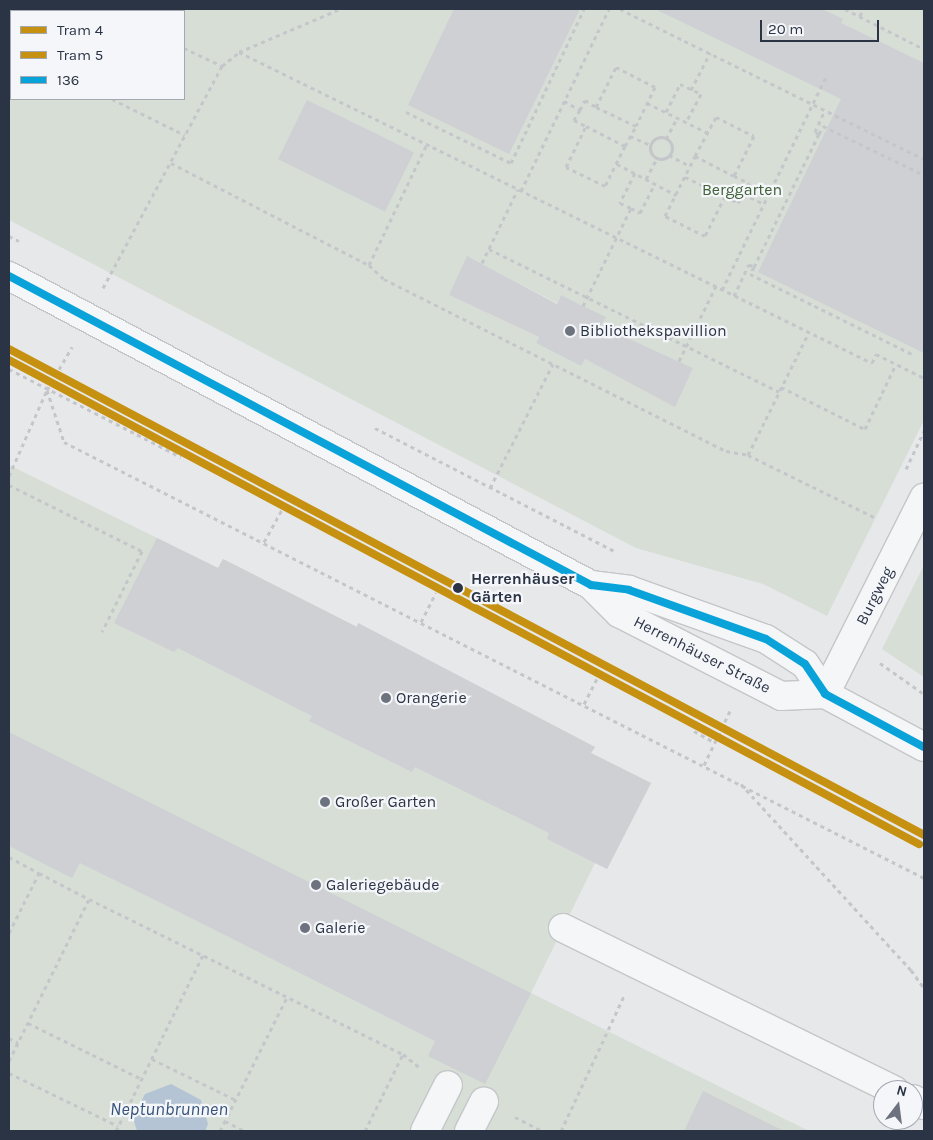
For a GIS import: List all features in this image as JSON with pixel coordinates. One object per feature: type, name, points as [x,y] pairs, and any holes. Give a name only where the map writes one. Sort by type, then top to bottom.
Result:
[{"type":"street","name":"Herrenhäuser Straße","points":[[9,276],[591,585],[619,613],[781,696],[825,694]]},
{"type":"street","name":"Burgweg","points":[[825,694],[924,498]]},
{"type":"street","name":"Herrenhäuser Straße","points":[[591,585],[628,590],[766,639],[805,664],[825,694],[924,747]]},
{"type":"street","points":[[563,928],[874,1080]]},
{"type":"street","points":[[424,1131],[448,1085]]},
{"type":"street","points":[[469,1131],[484,1102]]},
{"type":"path","points":[[406,112],[511,163],[584,9]]},
{"type":"path","points":[[482,263],[609,9]]},
{"type":"path","points":[[620,9],[924,159]]},
{"type":"path","points":[[845,9],[924,48]]},
{"type":"path","points":[[860,16],[864,9]]},
{"type":"path","points":[[9,476],[47,390],[222,66],[239,52],[338,10]]},
{"type":"path","points":[[185,48],[222,66]]},
{"type":"path","points":[[239,52],[872,363],[876,354],[924,378]]},
{"type":"path","points":[[691,90],[710,53]]},
{"type":"path","points":[[586,126],[566,167],[605,186],[655,87],[616,67],[596,107]]},
{"type":"path","points":[[722,290],[826,77]]},
{"type":"path","points":[[666,112],[680,84],[701,94],[686,122]]},
{"type":"path","points":[[114,100],[185,135]]},
{"type":"path","points":[[626,146],[574,120],[585,100],[636,126]]},
{"type":"path","points":[[564,101],[580,110]]},
{"type":"path","points":[[647,102],[708,133]]},
{"type":"path","points":[[819,134],[814,132],[825,110]]},
{"type":"path","points":[[725,196],[705,236],[665,216],[716,117],[754,136],[734,176]]},
{"type":"path","points":[[666,139],[677,118]]},
{"type":"path","points":[[912,354],[750,274],[823,126],[924,175]]},
{"type":"path","points":[[630,136],[650,146]]},
{"type":"path","points":[[657,158],[650,152],[650,146],[656,138],[666,139],[671,146],[669,155]]},
{"type":"path","points":[[369,265],[427,144]]},
{"type":"path","points":[[646,179],[657,158],[669,155],[690,166]]},
{"type":"path","points":[[685,177],[738,203],[749,184],[696,156]]},
{"type":"path","points":[[171,163],[369,265],[384,279],[726,451],[748,455],[906,533]]},
{"type":"path","points":[[616,164],[676,195]]},
{"type":"path","points":[[635,174],[620,203],[640,213],[655,184]]},
{"type":"path","points":[[743,194],[764,204]]},
{"type":"path","points":[[583,306],[631,208]]},
{"type":"path","points":[[9,236],[26,245]]},
{"type":"path","points":[[489,249],[779,392]]},
{"type":"path","points":[[734,296],[749,264],[754,267]]},
{"type":"path","points":[[95,282],[112,292]]},
{"type":"path","points":[[679,361],[716,286]]},
{"type":"path","points":[[748,455],[809,332]]},
{"type":"path","points":[[490,488],[553,364]]},
{"type":"path","points":[[781,388],[865,429],[896,364]]},
{"type":"path","points":[[9,369],[47,390],[64,395],[181,457]]},
{"type":"path","points":[[47,390],[64,442],[739,782],[924,878]]},
{"type":"path","points":[[367,424],[619,554]]},
{"type":"path","points":[[9,485],[142,550],[102,632]]},
{"type":"path","points":[[264,542],[282,510]]},
{"type":"path","points":[[421,622],[436,593]]},
{"type":"path","points":[[850,644],[924,694]]},
{"type":"path","points":[[584,704],[597,679]]},
{"type":"path","points":[[694,731],[714,742]]},
{"type":"path","points":[[739,782],[911,970],[924,988]]},
{"type":"path","points":[[9,857],[89,899],[403,1054],[365,1131]]},
{"type":"path","points":[[9,933],[39,873]]},
{"type":"path","points":[[9,1061],[89,899]]},
{"type":"path","points":[[116,1131],[203,955]]},
{"type":"path","points":[[561,1131],[639,965]]},
{"type":"path","points":[[220,1131],[287,997]]},
{"type":"path","points":[[28,1023],[142,1079]]},
{"type":"path","points":[[9,1038],[18,1043]]},
{"type":"path","points":[[152,1059],[236,1100]]},
{"type":"path","points":[[9,1072],[118,1126]]},
{"type":"path","points":[[225,1121],[245,1131]]},
{"type":"green space","name":"Berggarten","points":[[9,9],[924,9],[924,420],[827,616],[763,584],[636,548],[9,220]],"holes":[[[468,257],[557,303],[561,295],[605,317],[601,326],[693,368],[675,406],[585,359],[581,366],[536,343],[539,337],[449,295]]]},
{"type":"green space","name":"Großer Garten","points":[[9,465],[218,568],[223,559],[357,627],[358,623],[595,747],[591,753],[651,783],[607,869],[595,863],[531,993],[809,1131],[9,1131]]},
{"type":"green space","points":[[924,565],[924,677],[882,649]]},
{"type":"water","name":"Neptunbrunnen","points":[[171,1084],[201,1100],[208,1124],[205,1131],[137,1131],[133,1118],[145,1094]]},
{"type":"building","points":[[454,9],[580,9],[509,154],[408,105]]},
{"type":"building","points":[[655,9],[822,9],[843,19],[841,23],[924,63],[924,353],[758,272],[841,99]]},
{"type":"building","points":[[307,100],[414,152],[385,211],[278,159]]},
{"type":"building","name":"Bibliothekspavillion","points":[[467,256],[557,304],[561,295],[606,317],[601,326],[693,368],[675,407],[585,359],[581,366],[536,343],[539,337],[449,295]]},
{"type":"building","name":"Orangerie","points":[[157,538],[218,568],[223,559],[357,627],[358,623],[595,747],[591,753],[651,783],[607,869],[547,839],[549,833],[415,767],[412,772],[309,721],[312,716],[178,648],[174,652],[114,623]]},
{"type":"building","name":"Galerie","points":[[9,732],[531,993],[485,1084],[428,1056],[435,1041],[161,903],[80,863],[72,878],[9,846]]},
{"type":"building","points":[[703,1091],[784,1131],[684,1131]]},
{"type":"tram line","name":"4","points":[[9,349],[924,835]]},
{"type":"tram line","name":"5","points":[[9,360],[919,844]]},
{"type":"transit line","name":"136","points":[[9,276],[591,585],[629,590],[766,639],[805,664],[825,694],[924,747]]},
{"type":"place","name":"Bibliothekspavillion","points":[[570,331]]},
{"type":"place","name":"Herrenhäuser Gärten","points":[[458,588]]},
{"type":"place","name":"Orangerie","points":[[386,698]]},
{"type":"place","name":"Großer Garten","points":[[325,802]]},
{"type":"place","name":"Galeriegebäude","points":[[316,885]]},
{"type":"place","name":"Galerie","points":[[305,928]]}]
